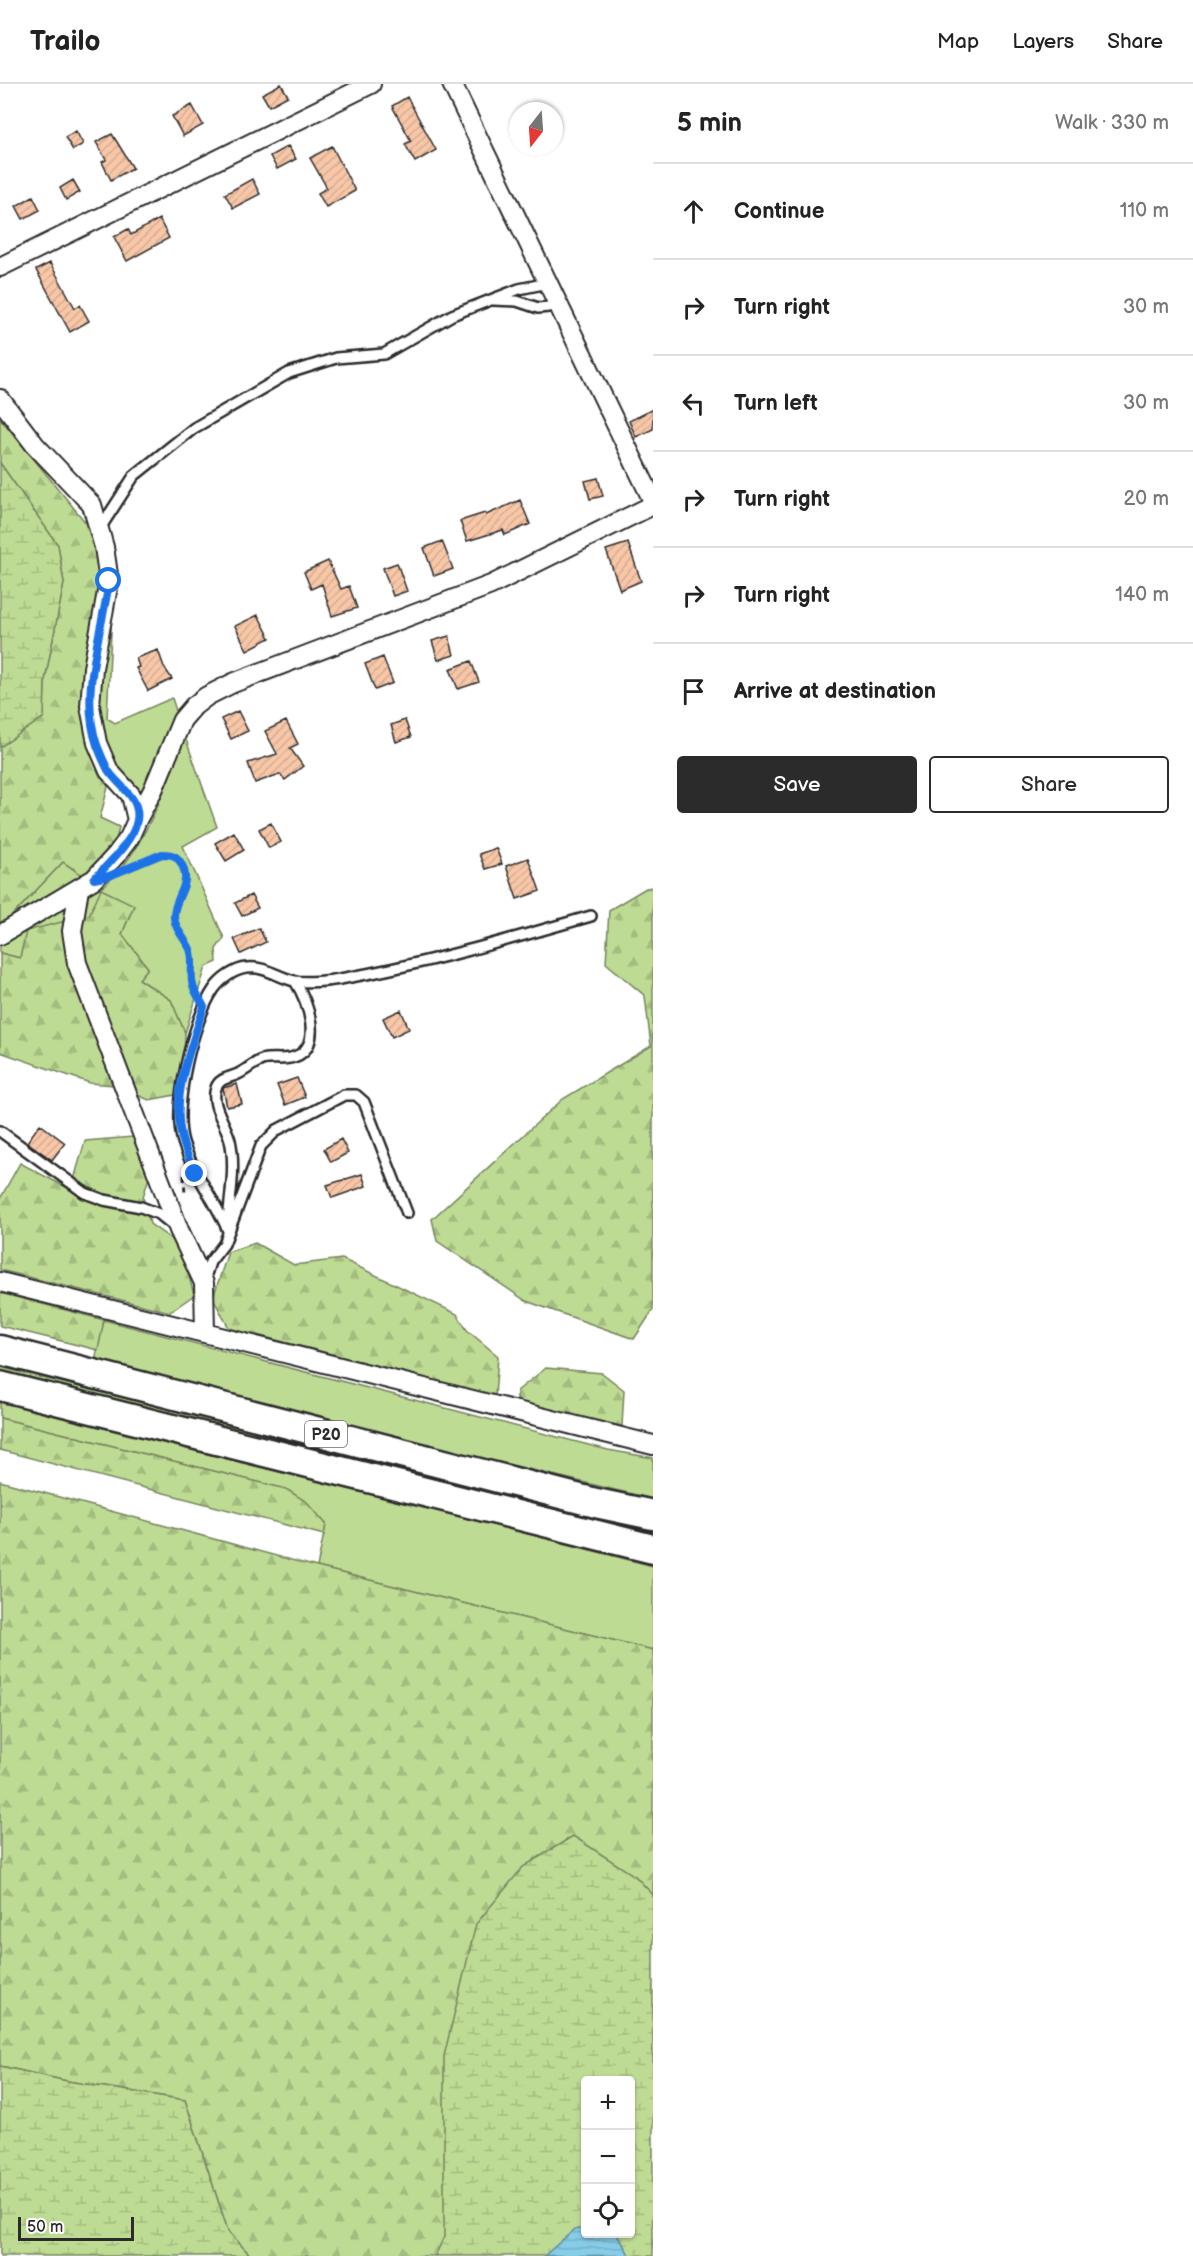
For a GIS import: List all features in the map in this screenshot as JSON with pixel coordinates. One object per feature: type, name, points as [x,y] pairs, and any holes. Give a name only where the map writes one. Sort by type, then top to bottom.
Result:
[{"type":"main road","name":"Р20","points":[[0,1350],[585,1500],[653,1515]]},
{"type":"main road","name":"Р20","points":[[0,1386],[653,1549]]},
{"type":"street","points":[[0,267],[371,84]]},
{"type":"street","points":[[0,935],[87,884],[117,854],[129,838],[153,790],[182,720],[207,696],[234,683],[491,585],[653,503],[453,84]]},
{"type":"street","points":[[0,399],[35,445],[92,505],[104,547],[109,581],[93,668],[90,706],[97,743],[109,771],[131,795],[137,820]]},
{"type":"street","points":[[87,884],[72,932],[77,963],[179,1230],[204,1283],[205,1333]]},
{"type":"street","points":[[0,1282],[653,1445]]},
{"type":"lane","points":[[99,530],[134,476],[194,428],[289,373],[336,358],[384,354],[452,315],[519,289],[552,291],[549,307],[538,308],[518,301],[491,300]]},
{"type":"lane","points":[[228,1231],[218,1207],[195,1174],[182,1141],[179,1119],[181,1091],[190,1050],[204,1007],[214,988],[230,973],[247,968],[269,970],[295,981],[338,979],[466,952],[591,916]]},
{"type":"lane","points":[[228,1231],[233,1159],[230,1138],[220,1118],[215,1094],[216,1085],[264,1059],[295,1057],[305,1050],[310,1039],[311,1028],[302,992],[295,981]]},
{"type":"lane","points":[[204,1283],[210,1262],[224,1244],[261,1146],[277,1130],[344,1095],[356,1095],[364,1101],[407,1213]]},
{"type":"lane","points":[[0,1131],[85,1193],[104,1200],[141,1207],[159,1214],[179,1230]]},
{"type":"path","points":[[87,884],[162,854],[171,854],[179,859],[186,874],[186,884],[174,916],[177,927],[190,950],[192,985],[204,1007]]},
{"type":"path","points":[[184,1175],[185,1197]]},
{"type":"green space","points":[[0,418],[96,535],[105,580],[90,749],[108,787],[100,818],[119,827],[114,850],[87,878],[63,862],[8,920],[0,922],[0,747],[44,717],[45,680],[64,583],[58,545],[0,463]]},
{"type":"green space","points":[[0,463],[58,545],[64,583],[45,680],[44,717],[0,747]]},
{"type":"green space","points":[[113,589],[107,718],[115,723],[172,698],[178,717],[145,793],[140,794],[111,762],[101,739],[97,669]]},
{"type":"green space","points":[[185,737],[217,827],[183,846],[224,938],[216,949],[217,962],[206,967],[185,1033],[171,1000],[139,979],[148,968],[122,934],[134,905],[27,931],[20,958],[0,953],[0,922],[8,920],[63,862],[101,889],[124,865],[143,835],[159,803]]},
{"type":"green space","points":[[653,887],[653,1310],[634,1339],[526,1301],[437,1241],[432,1219],[563,1099],[651,1046],[645,996],[606,963],[609,910],[646,888]]},
{"type":"green space","points":[[101,889],[134,905],[122,934],[148,968],[139,979],[171,1000],[185,1033],[184,1061],[175,1095],[149,1100],[114,1085],[90,1083],[0,1052],[0,953],[20,958],[26,931],[89,915]]},
{"type":"green space","points":[[133,1137],[150,1174],[143,1197],[150,1224],[181,1246],[194,1295],[170,1312],[0,1270],[0,1199],[20,1163],[71,1190],[85,1141]]},
{"type":"green space","points":[[255,1243],[294,1265],[342,1259],[457,1314],[467,1330],[498,1356],[495,1396],[229,1328],[213,1298],[228,1252]]},
{"type":"green space","points":[[0,1293],[104,1320],[98,1350],[0,1326]]},
{"type":"green space","points":[[104,1320],[608,1450],[653,1458],[653,1499],[94,1365]]},
{"type":"green space","points":[[0,1367],[653,1530],[653,1541],[0,1378]]},
{"type":"green space","points":[[546,1368],[602,1373],[624,1390],[622,1426],[517,1403],[517,1391]]},
{"type":"green space","points":[[0,1399],[653,1566],[653,1650],[317,1567],[326,1524],[286,1489],[0,1418]]},
{"type":"green space","points":[[0,1418],[286,1489],[307,1502],[326,1524],[324,1535],[0,1450]]},
{"type":"green space","points":[[0,1481],[317,1567],[653,1650],[653,1895],[635,1876],[435,2256],[251,2256],[228,2231],[185,2100],[67,2081],[0,2066]]},
{"type":"green space","points":[[573,1836],[635,1876],[653,1895],[653,2256],[435,2256],[444,2237],[444,2056],[476,1924],[523,1867]]},
{"type":"green space","points":[[0,2066],[67,2081],[185,2100],[228,2231],[251,2256],[0,2256]]},
{"type":"water","points":[[581,2229],[581,2238],[619,2238],[630,2256],[544,2256],[574,2230]]},
{"type":"building","points":[[281,84],[288,96],[269,106],[262,94]]},
{"type":"building","points":[[407,97],[436,150],[415,162],[405,144],[411,141],[392,106]]},
{"type":"building","points":[[192,105],[203,125],[183,136],[172,116]]},
{"type":"building","points":[[76,131],[83,144],[73,150],[65,137]]},
{"type":"building","points":[[112,134],[133,168],[111,180],[102,162],[106,160],[96,142]]},
{"type":"building","points":[[288,146],[296,159],[277,169],[270,156]]},
{"type":"building","points":[[332,146],[355,191],[326,207],[318,193],[327,188],[310,158]]},
{"type":"building","points":[[252,179],[260,194],[233,208],[225,194]]},
{"type":"building","points":[[73,180],[80,192],[66,200],[60,188]]},
{"type":"building","points":[[33,196],[40,210],[23,219],[16,206]]},
{"type":"building","points":[[159,219],[169,238],[127,261],[114,237],[128,229],[131,235]]},
{"type":"building","points":[[50,263],[75,308],[80,305],[89,321],[70,332],[36,270]]},
{"type":"building","points":[[653,409],[653,429],[636,437],[629,421]]},
{"type":"building","points":[[598,478],[603,496],[590,499],[585,481]]},
{"type":"building","points":[[520,500],[530,524],[505,535],[503,530],[467,541],[460,521],[485,513],[486,515]]},
{"type":"building","points":[[442,541],[453,569],[434,576],[424,548]]},
{"type":"building","points":[[628,543],[641,581],[620,590],[606,550]]},
{"type":"building","points":[[328,561],[341,589],[349,586],[357,608],[332,616],[322,584],[311,589],[304,572]]},
{"type":"building","points":[[397,563],[407,591],[393,596],[383,568]]},
{"type":"building","points":[[258,615],[270,638],[247,650],[235,626]]},
{"type":"building","points":[[449,636],[454,655],[438,660],[432,641]]},
{"type":"building","points":[[158,650],[164,667],[172,679],[148,691],[136,668],[139,667],[136,658]]},
{"type":"building","points":[[383,657],[393,683],[375,690],[365,664]]},
{"type":"building","points":[[471,661],[479,682],[458,689],[450,669]]},
{"type":"building","points":[[238,711],[248,731],[231,739],[221,719]]},
{"type":"building","points":[[405,720],[411,737],[396,742],[391,725]]},
{"type":"building","points":[[286,721],[298,744],[290,748],[303,766],[285,780],[280,774],[255,783],[248,763],[277,754],[265,731]]},
{"type":"building","points":[[271,823],[281,842],[269,848],[259,829]]},
{"type":"building","points":[[234,832],[244,850],[226,861],[215,843]]},
{"type":"building","points":[[496,848],[502,864],[485,869],[479,854]]},
{"type":"building","points":[[528,858],[540,891],[517,899],[506,866]]},
{"type":"building","points":[[251,895],[258,908],[242,916],[235,903]]},
{"type":"building","points":[[259,928],[266,942],[241,954],[234,939]]},
{"type":"building","points":[[401,1010],[409,1029],[392,1037],[383,1018]]},
{"type":"building","points":[[297,1078],[305,1097],[285,1105],[277,1085]]},
{"type":"building","points":[[237,1084],[242,1104],[227,1107],[223,1088]]},
{"type":"building","points":[[40,1124],[65,1143],[52,1160],[27,1142]]},
{"type":"building","points":[[341,1139],[348,1153],[331,1162],[324,1149]]},
{"type":"building","points":[[362,1174],[366,1186],[332,1198],[327,1185]]},
{"type":"route","points":[[109,581],[93,668],[90,706],[97,743],[109,771],[131,795],[137,820],[129,838],[94,879],[109,876],[162,854],[171,854],[179,859],[186,874],[186,884],[174,916],[177,927],[190,950],[192,985],[204,1007],[190,1050],[181,1091],[179,1119],[182,1141],[195,1174]]}]
